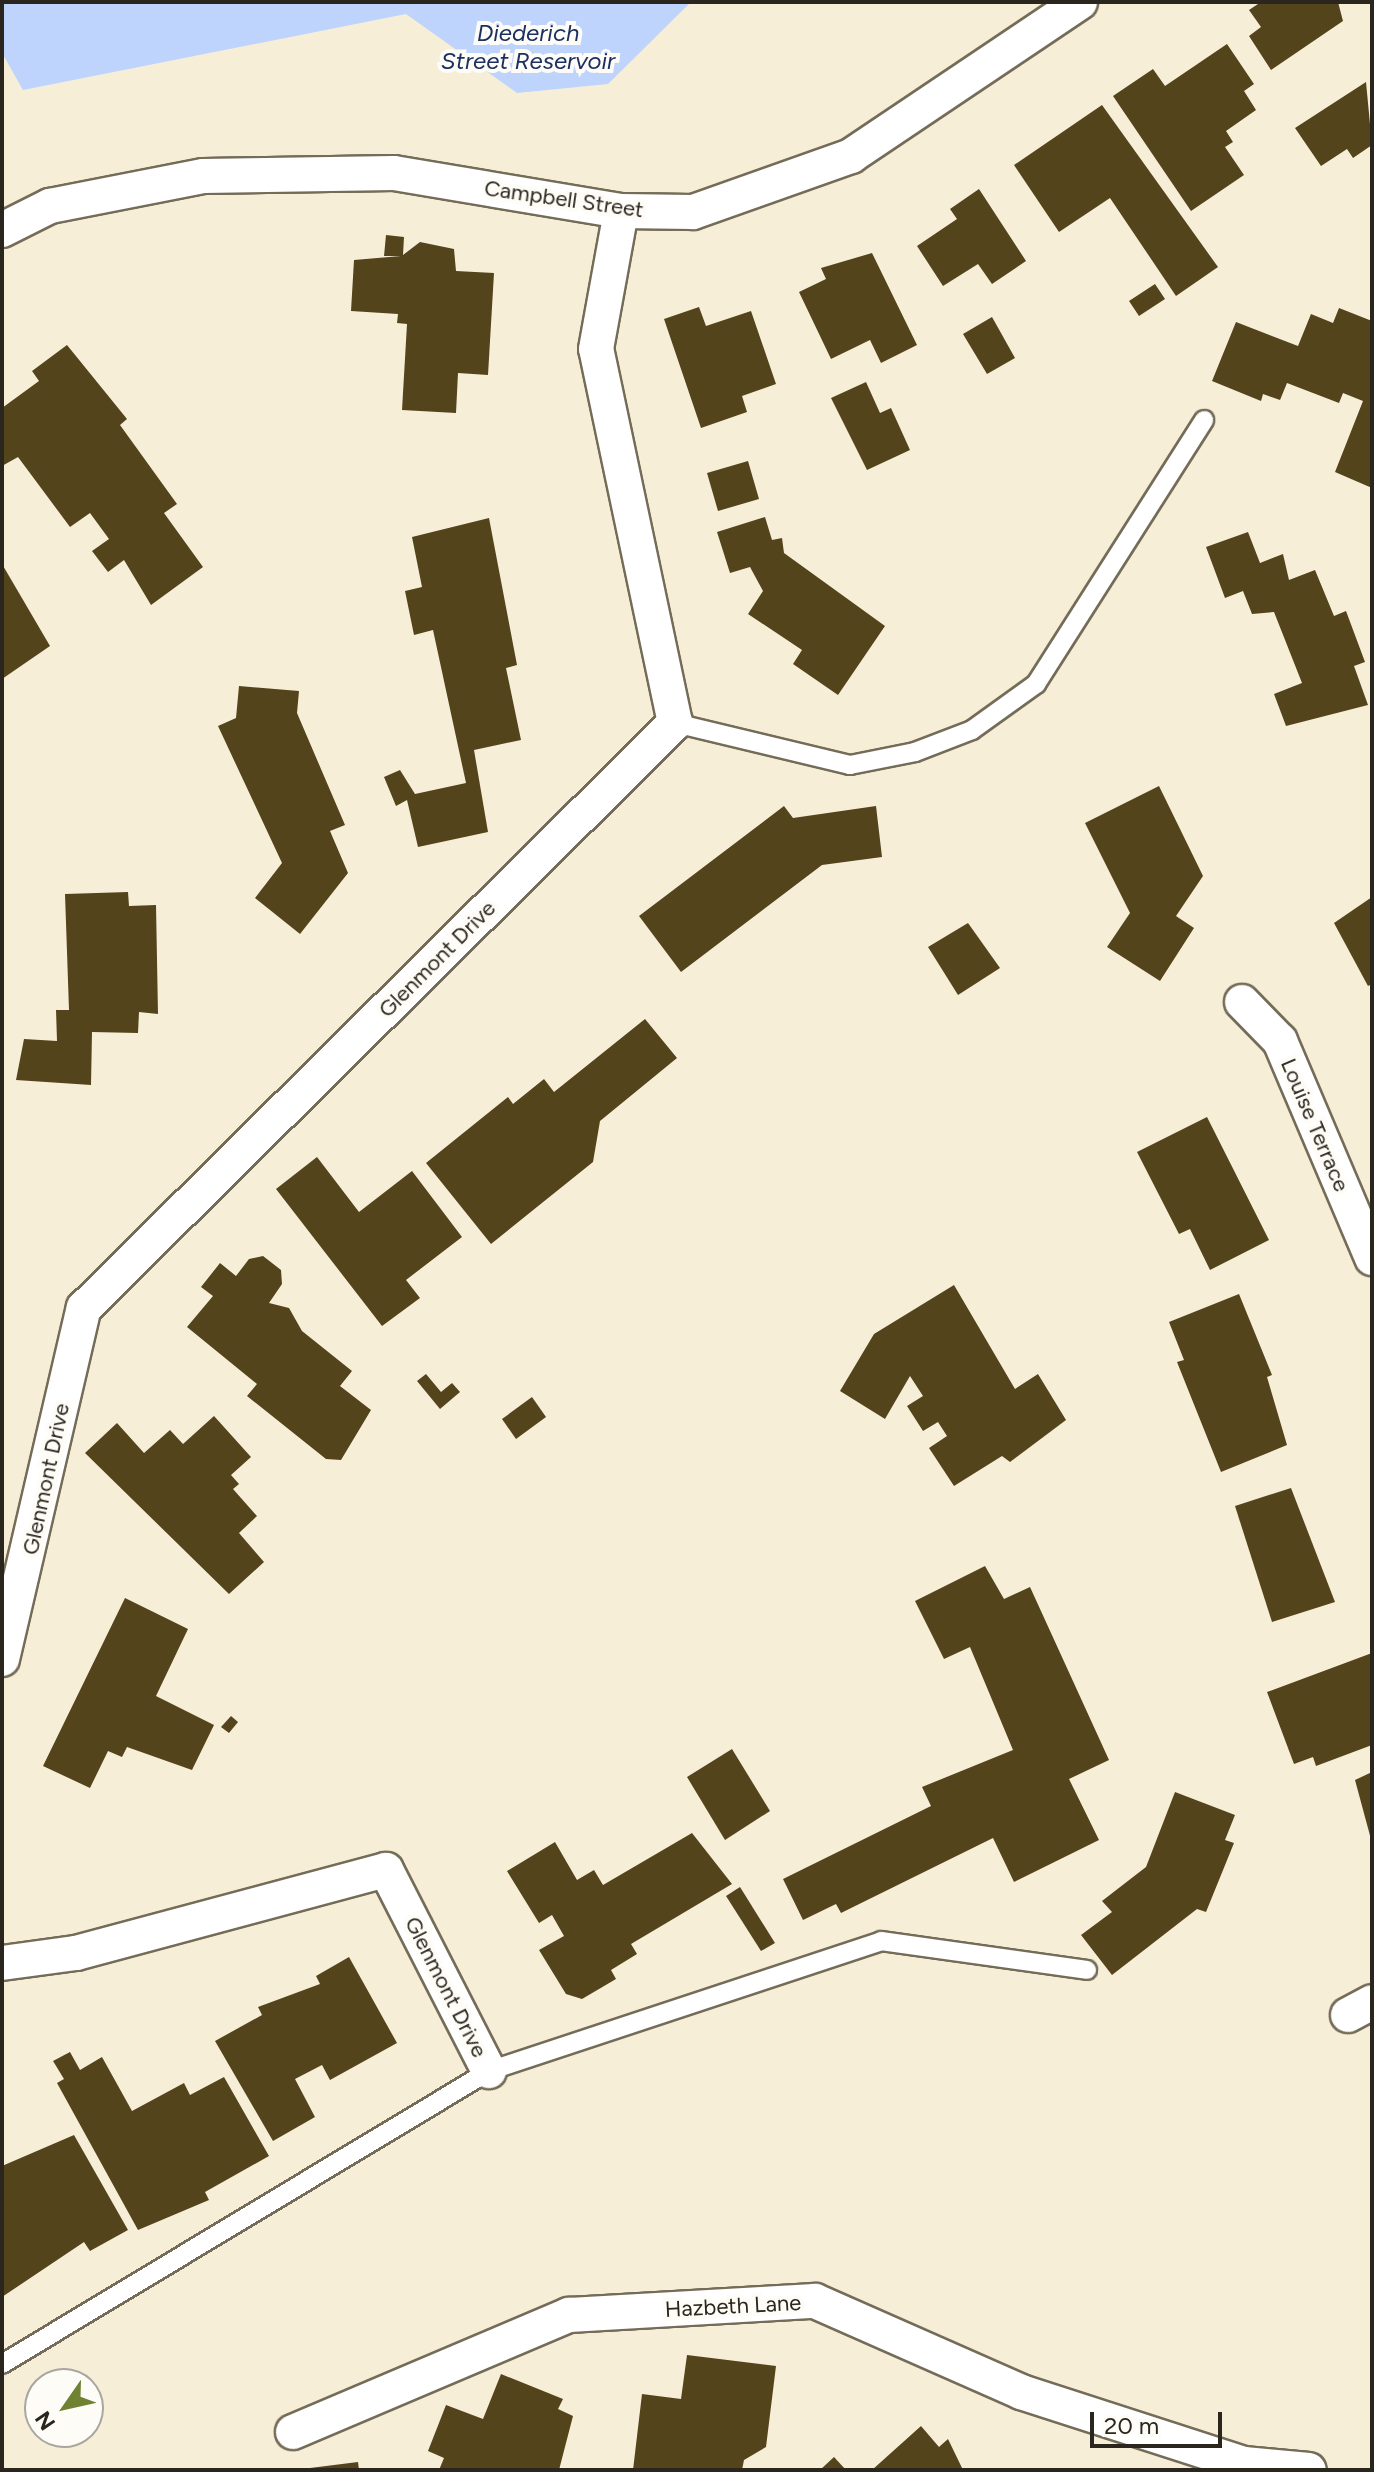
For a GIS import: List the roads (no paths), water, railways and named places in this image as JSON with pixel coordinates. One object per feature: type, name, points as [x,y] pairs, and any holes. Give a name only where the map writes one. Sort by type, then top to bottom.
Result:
[{"type":"street","name":"Campbell Street","points":[[2,230],[50,206],[203,176],[394,173],[621,211],[693,212],[851,156],[1080,2]]},
{"type":"street","points":[[621,211],[596,349],[675,723]]},
{"type":"street","name":"Glenmont Drive","points":[[2,1659],[84,1308],[675,723]]},
{"type":"street","name":"Louise Terrace","points":[[1242,1002],[1280,1041],[1372,1258]]},
{"type":"street","name":"Glenmont Drive","points":[[2,1963],[76,1953],[386,1870],[489,2071]]},
{"type":"street","name":"Hazbeth Lane","points":[[293,2432],[569,2315],[815,2301],[1021,2392],[1244,2464],[1309,2470]]},
{"type":"lane","points":[[675,723],[850,765],[915,752],[972,730],[1036,684],[1204,420]]},
{"type":"lane","points":[[2,2364],[489,2071],[881,1941],[1087,1970]]},
{"type":"water","name":"Diederich Street Reservoir","points":[[2,2],[691,2],[608,84],[517,93],[406,14],[23,90],[2,53]]}]
